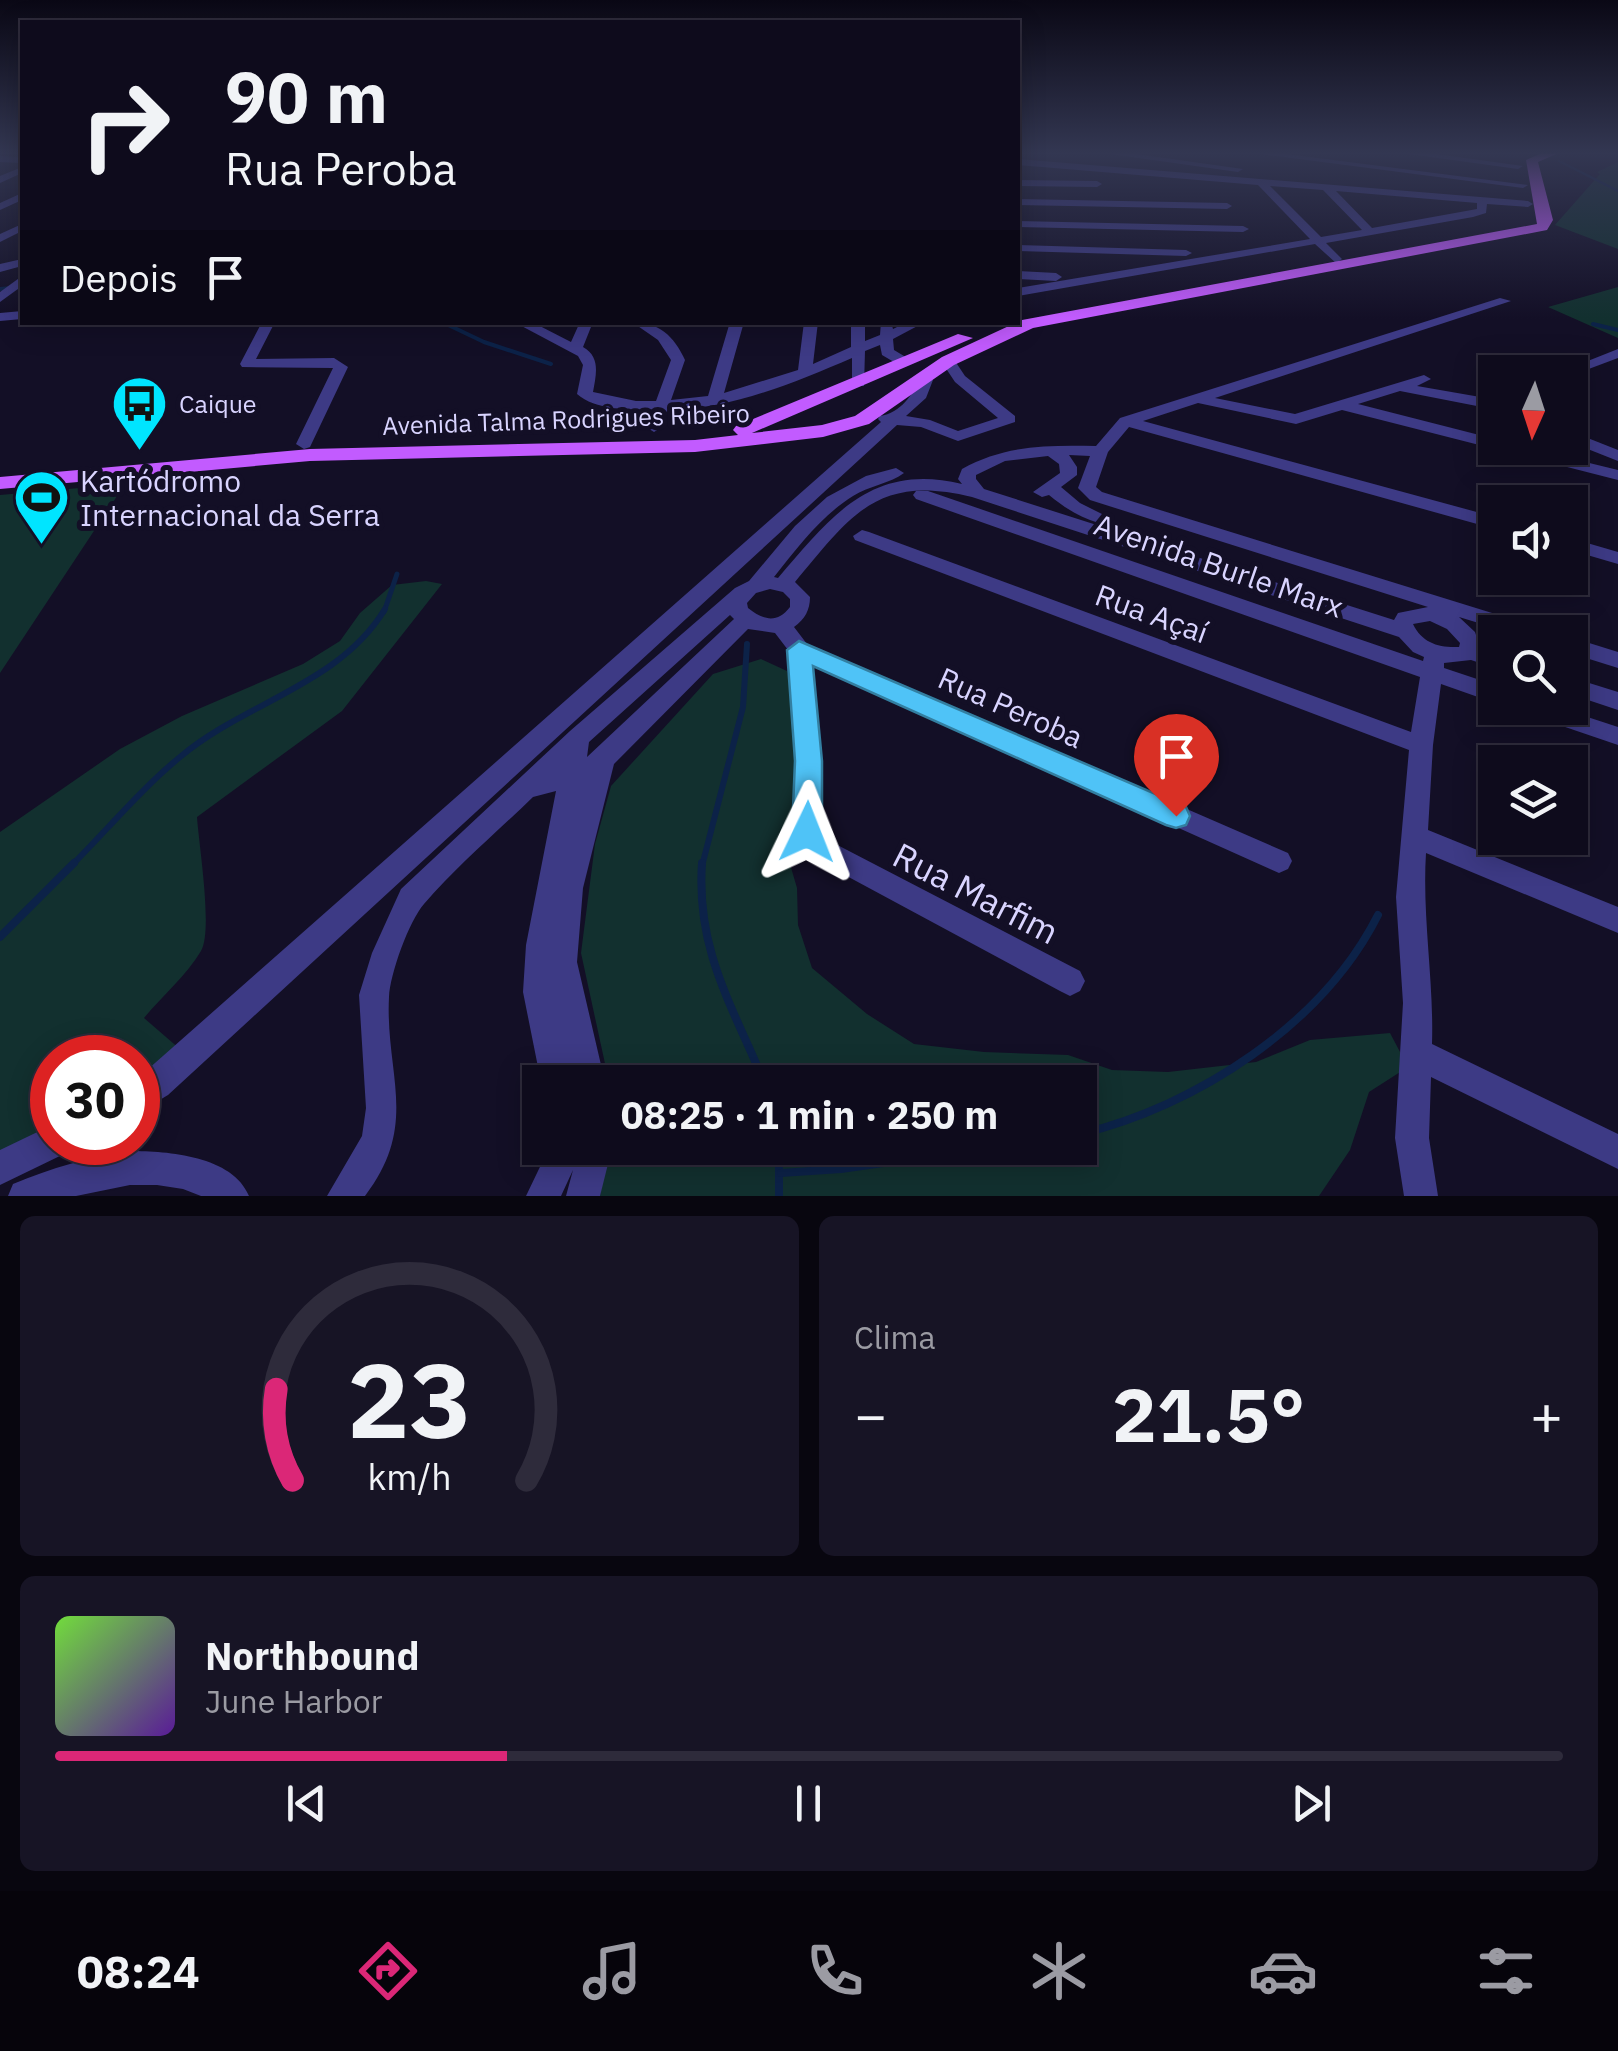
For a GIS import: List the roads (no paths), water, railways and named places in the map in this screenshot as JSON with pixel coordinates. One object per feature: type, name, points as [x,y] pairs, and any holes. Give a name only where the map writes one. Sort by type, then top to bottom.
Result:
[{"type":"main road","points":[[1020,318],[1517,226],[1526,217],[1527,208]]},
{"type":"main road","name":"Avenida Talma Rodrigues Ribeiro","points":[[0,483],[310,455],[709,445],[823,431],[862,420],[926,380],[948,361],[1045,319],[1524,233],[1542,226],[1546,220],[1543,208]]},
{"type":"main road","name":"Avenida Talma Rodrigues Ribeiro","points":[[0,470],[304,444],[432,438],[698,436],[765,424],[994,325]]},
{"type":"main road","points":[[904,362],[919,368],[926,380]]},
{"type":"main road","points":[[859,383],[838,400],[833,411],[862,420]]},
{"type":"street","points":[[1228,208],[1262,251]]},
{"type":"street","points":[[1285,208],[1336,259]]},
{"type":"street","points":[[1346,208],[1369,232]]},
{"type":"street","points":[[1405,208],[1423,222]]},
{"type":"street","points":[[1020,292],[1473,214],[1482,208]]},
{"type":"street","points":[[1020,224],[1242,229]]},
{"type":"street","points":[[1020,248],[1228,255]]},
{"type":"street","points":[[1020,275],[1093,278]]},
{"type":"street","points":[[1478,620],[1442,611],[1090,492],[1088,480],[1100,451],[1126,420],[1505,301]]},
{"type":"street","points":[[267,325],[247,364],[334,362],[341,367],[304,444]]},
{"type":"street","points":[[527,325],[576,347],[590,365],[584,388],[593,399],[663,406],[714,402],[758,390],[857,350],[886,330]]},
{"type":"street","points":[[576,347],[586,325]]},
{"type":"street","points":[[650,325],[672,346],[678,360],[654,427]]},
{"type":"street","points":[[714,402],[736,325]]},
{"type":"street","points":[[805,372],[812,325]]},
{"type":"street","points":[[858,325],[859,383]]},
{"type":"street","points":[[886,330],[887,352],[904,362]]},
{"type":"street","points":[[1588,364],[1618,353]]},
{"type":"street","points":[[948,361],[960,379],[1008,419],[958,436]]},
{"type":"street","points":[[160,1081],[921,394],[926,380]]},
{"type":"street","points":[[1195,398],[1296,419],[1424,380]]},
{"type":"street","points":[[1400,387],[1478,401]]},
{"type":"street","points":[[1340,405],[1478,440]]},
{"type":"street","points":[[862,420],[892,418],[924,423],[958,436],[990,460]]},
{"type":"street","points":[[1126,420],[1478,518]]},
{"type":"street","points":[[990,425],[1025,450]]},
{"type":"street","points":[[1588,444],[1618,456]]},
{"type":"street","points":[[972,494],[968,474],[990,460],[1025,450],[1048,449],[1070,457],[1100,451]]},
{"type":"street","points":[[1008,500],[1052,488],[1068,476],[1070,457]]},
{"type":"street","points":[[1578,465],[1618,475]]},
{"type":"street","points":[[783,584],[798,593],[802,608],[790,621],[762,626],[745,620],[737,602],[819,512],[855,484],[924,469],[972,494]]},
{"type":"street","points":[[344,1196],[361,1174],[378,1139],[382,1108],[374,994],[386,954],[421,887],[578,738],[749,589],[783,584],[860,502],[885,486],[919,481],[972,494]]},
{"type":"street","name":"Avenida Burle Marx","points":[[1052,488],[1082,512],[1404,625]]},
{"type":"street","name":"Avenida Burle Marx","points":[[922,495],[972,494],[1008,500],[1404,625]]},
{"type":"street","name":"Avenida Burle Marx","points":[[972,494],[1433,662],[1478,685]]},
{"type":"street","name":"Rua Açaí","points":[[862,536],[1421,745]]},
{"type":"street","points":[[1588,549],[1618,558]]},
{"type":"street","points":[[1421,1196],[1412,1138],[1418,1003],[1410,896],[1421,745],[1433,662],[1404,625],[1420,613],[1442,611],[1478,650]]},
{"type":"street","points":[[524,789],[571,777],[603,759],[745,620]]},
{"type":"street","points":[[781,625],[799,650]]},
{"type":"street","points":[[1433,662],[1458,656],[1470,646],[1478,647]]},
{"type":"street","name":"Rua Peroba","points":[[799,650],[1279,862]]},
{"type":"street","name":"Rua Marfim","points":[[799,650],[809,761],[807,832],[813,845],[1070,981]]},
{"type":"street","points":[[1588,651],[1618,660]]},
{"type":"street","points":[[1588,680],[1618,689]]},
{"type":"street","points":[[1588,691],[1618,701]]},
{"type":"street","points":[[1585,725],[1618,736]]},
{"type":"street","points":[[553,1065],[538,992],[540,945],[578,738]]},
{"type":"street","points":[[585,1065],[564,962],[570,888],[603,759]]},
{"type":"street","points":[[1416,838],[1618,920]]},
{"type":"street","points":[[1416,1053],[1618,1152]]},
{"type":"street","points":[[0,1168],[30,1153]]},
{"type":"street","points":[[543,1196],[558,1165]]},
{"type":"street","points":[[583,1196],[591,1165]]},
{"type":"street","points":[[25,1196],[86,1173],[159,1166],[214,1181],[232,1196]]},
{"type":"waterway","points":[[0,289],[20,287]]},
{"type":"waterway","points":[[1593,324],[1618,330]]},
{"type":"waterway","points":[[448,325],[484,342],[551,364]]},
{"type":"waterway","points":[[384,612],[397,574]]},
{"type":"waterway","points":[[71,866],[180,757],[233,721],[317,675],[366,635],[385,609]]},
{"type":"waterway","points":[[702,866],[743,707],[747,644]]},
{"type":"waterway","points":[[71,866],[74,863]]},
{"type":"waterway","points":[[0,937],[71,866]]},
{"type":"waterway","points":[[702,866],[705,923],[711,950],[757,1065]]},
{"type":"waterway","points":[[1097,1129],[1168,1103],[1252,1055],[1325,991],[1354,955],[1378,915]]},
{"type":"waterway","points":[[779,1165],[779,1196]]},
{"type":"waterway","points":[[781,1173],[869,1165]]},
{"type":"place","name":"Caique","points":[[140,452]]},
{"type":"place","name":"Kartódromo Internacional da Serra","points":[[41,546]]}]
